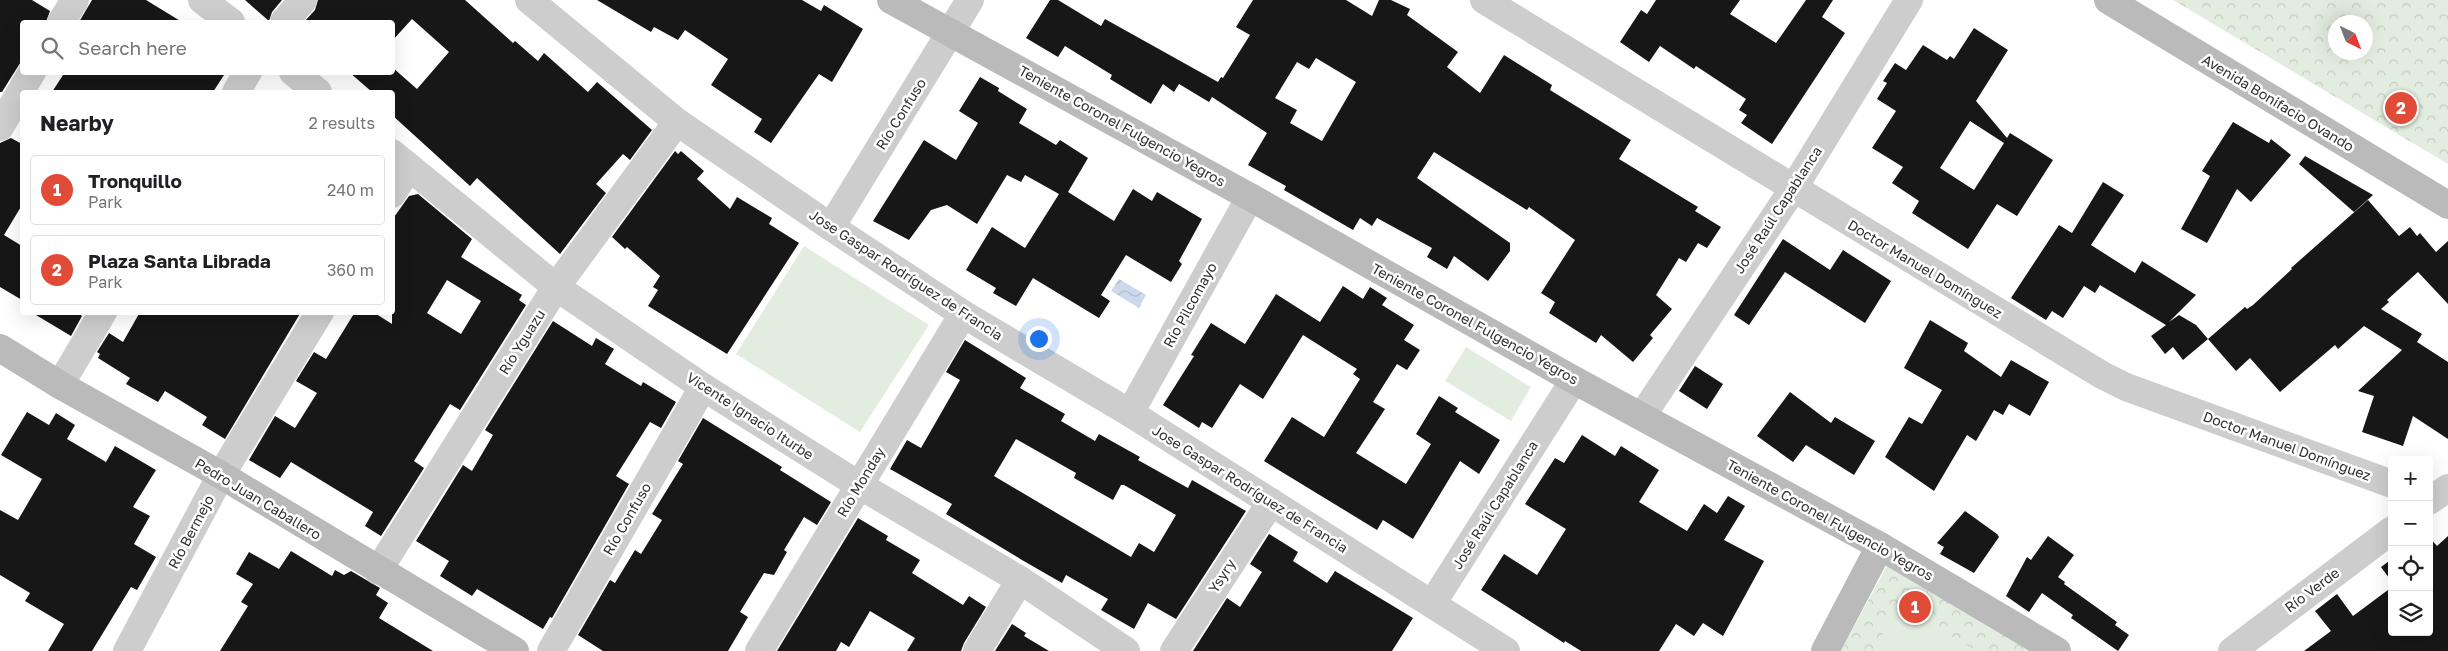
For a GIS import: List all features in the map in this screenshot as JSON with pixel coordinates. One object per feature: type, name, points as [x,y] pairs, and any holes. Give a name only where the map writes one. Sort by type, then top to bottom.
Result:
[{"type":"street","points":[[62,20],[74,0]]},
{"type":"street","points":[[202,0],[228,20]]},
{"type":"street","points":[[286,20],[303,0]]},
{"type":"street","name":"Jose Gaspar Rodríguez de Francia","points":[[529,0],[677,122],[831,227],[963,314],[1130,413],[1506,651]]},
{"type":"street","name":"Teniente Coronel Fulgencio Yegros","points":[[891,0],[1250,197],[1574,380],[1880,546],[2058,651]]},
{"type":"street","name":"Río Confuso","points":[[831,227],[952,33],[970,0]]},
{"type":"street","name":"Doctor Manuel Domínguez","points":[[1484,0],[1793,189],[2118,384],[2388,483]]},
{"type":"street","name":"José Raúl Capablanca","points":[[1642,416],[1793,189],[1909,0]]},
{"type":"street","name":"Avenida Bonifacio Ovando","points":[[2108,0],[2448,205]]},
{"type":"street","points":[[22,90],[30,75]]},
{"type":"street","points":[[237,90],[246,75]]},
{"type":"street","points":[[297,75],[316,90]]},
{"type":"street","points":[[0,127],[20,93]]},
{"type":"street","name":"Río Yguazu","points":[[378,571],[556,287],[677,122]]},
{"type":"street","points":[[395,183],[401,160]]},
{"type":"street","name":"Vicente Ignacio Iturbe","points":[[401,160],[556,287],[703,387],[859,485],[1020,580],[1126,651]]},
{"type":"street","name":"Río Pilcomayo","points":[[1130,413],[1250,197]]},
{"type":"street","name":"Río Monday","points":[[759,651],[963,314]]},
{"type":"street","points":[[60,385],[101,315]]},
{"type":"street","name":"Río Bermejo","points":[[127,651],[221,475],[318,315]]},
{"type":"street","name":"Pedro Juan Caballero","points":[[0,348],[60,385],[221,475],[378,571],[515,651]]},
{"type":"street","name":"José Raúl Capablanca","points":[[1432,604],[1574,380]]},
{"type":"street","name":"Río Confuso","points":[[551,651],[703,387]]},
{"type":"street","name":"Ysyry","points":[[1174,651],[1270,502]]},
{"type":"street","name":"Río Verde","points":[[2232,651],[2388,533]]},
{"type":"street","points":[[1825,651],[1880,546]]},
{"type":"street","points":[[978,651],[1020,580]]},
{"type":"green space","points":[[2173,0],[2448,0],[2448,164]]},
{"type":"green space","points":[[804,246],[929,325],[860,432],[736,354]]},
{"type":"green space","points":[[1466,347],[1531,387],[1511,421],[1445,381]]},
{"type":"green space","points":[[1889,562],[2041,651],[1841,651]]},
{"type":"green space","points":[[1899,606],[1977,651],[1873,651]]},
{"type":"water","points":[[1119,279],[1146,295],[1139,308],[1111,291]]},
{"type":"building","points":[[0,0],[32,0],[50,11],[47,20],[20,20],[20,63],[2,92],[0,92]]},
{"type":"building","points":[[92,0],[146,0],[179,20],[80,20]]},
{"type":"building","points":[[245,0],[282,0],[268,20]]},
{"type":"building","points":[[318,0],[465,0],[513,43],[515,41],[538,61],[544,53],[588,92],[597,82],[652,130],[630,160],[623,154],[596,184],[606,193],[560,254],[477,178],[470,186],[395,118],[395,90],[370,90],[352,75],[395,75],[395,70],[417,89],[449,52],[412,19],[395,38],[395,20],[306,20],[315,10]]},
{"type":"building","points":[[597,0],[802,0],[821,11],[824,5],[863,29],[832,82],[819,74],[771,143],[754,132],[762,119],[711,85],[728,59],[685,30],[678,40],[654,27],[651,32]]},
{"type":"building","points":[[1050,0],[1058,0],[1101,26],[1105,19],[1218,82],[1221,77],[1223,78],[1250,35],[1236,27],[1253,0],[1346,0],[1372,16],[1379,0],[1391,0],[1410,9],[1407,15],[1458,52],[1447,67],[1480,93],[1504,55],[1552,85],[1550,90],[1631,140],[1619,159],[1698,207],[1695,211],[1721,227],[1707,248],[1698,243],[1686,262],[1679,258],[1656,295],[1672,309],[1650,335],[1653,338],[1633,362],[1601,335],[1596,343],[1549,313],[1555,302],[1541,293],[1575,240],[1529,207],[1527,210],[1434,152],[1417,178],[1510,243],[1510,251],[1488,281],[1454,256],[1447,269],[1427,257],[1432,248],[1377,218],[1372,226],[1360,218],[1353,230],[1284,190],[1286,186],[1248,165],[1267,133],[1212,97],[1209,102],[1179,84],[1174,92],[1163,84],[1151,104],[1110,79],[1112,75],[1065,46],[1058,57],[1026,38]],"holes":[[[1316,58],[1356,82],[1322,141],[1290,123],[1297,110],[1275,98],[1297,62],[1309,69]]]},
{"type":"building","points":[[1656,0],[1740,0],[1730,14],[1776,43],[1806,0],[1833,0],[1822,17],[1845,33],[1772,144],[1741,123],[1747,115],[1739,110],[1746,99],[1696,66],[1694,69],[1660,46],[1649,62],[1620,42],[1641,10],[1647,14]]},
{"type":"building","points":[[1974,28],[2008,50],[1976,101],[2007,138],[2010,133],[2053,160],[2017,216],[1997,204],[1968,249],[1912,213],[1919,201],[1892,183],[1903,167],[1872,148],[1896,111],[1877,99],[1887,83],[1883,81],[1895,63],[1906,70],[1923,45],[1947,60],[1950,56],[1954,59]],"holes":[[[1970,121],[2004,143],[1974,190],[1940,168]]]},
{"type":"building","points":[[63,75],[224,75],[214,90],[53,90]]},
{"type":"building","points":[[980,77],[999,88],[998,91],[1027,109],[1019,123],[1056,145],[1060,140],[1088,158],[1068,192],[1114,221],[1133,189],[1152,201],[1157,192],[1202,219],[1179,261],[1182,264],[1171,282],[1126,255],[1101,295],[1110,301],[1099,318],[1033,278],[1016,306],[993,293],[996,288],[966,270],[992,227],[1025,248],[1059,194],[1025,175],[1021,182],[1007,175],[977,224],[947,205],[931,210],[909,240],[873,221],[924,140],[956,160],[978,123],[959,111]]},
{"type":"building","points":[[2233,122],[2269,143],[2271,139],[2291,155],[2251,202],[2237,189],[2207,243],[2181,229],[2210,176],[2202,171]]},
{"type":"building","points":[[11,138],[20,143],[20,208],[4,235],[20,245],[20,299],[0,287],[0,143]]},
{"type":"building","points":[[675,151],[678,154],[681,151],[704,171],[697,179],[730,209],[737,197],[772,218],[769,224],[799,243],[727,354],[648,306],[658,290],[653,287],[660,276],[627,247],[625,249],[612,237]]},
{"type":"building","points":[[2305,156],[2373,195],[2354,212],[2299,164]]},
{"type":"building","points":[[2103,182],[2124,195],[2091,245],[2135,273],[2142,261],[2196,295],[2169,322],[2179,315],[2196,325],[2208,339],[2183,360],[2173,347],[2165,354],[2151,336],[2166,325],[2100,285],[2095,293],[2084,286],[2063,318],[2052,311],[2046,320],[2011,298],[2059,225],[2072,233]]},
{"type":"building","points":[[418,194],[472,239],[461,257],[522,295],[519,300],[526,305],[460,410],[450,404],[414,461],[424,468],[381,536],[365,526],[373,512],[291,462],[280,478],[249,460],[275,416],[295,428],[317,393],[296,381],[314,352],[326,359],[353,315],[378,315],[392,324],[392,315],[395,315],[395,216],[409,196]],"holes":[[[447,280],[481,301],[461,334],[427,313]]]},
{"type":"building","points":[[2368,200],[2399,236],[2410,227],[2417,236],[2420,233],[2436,252],[2448,241],[2448,304],[2418,272],[2387,300],[2389,302],[2381,309],[2422,334],[2417,342],[2448,362],[2448,439],[2413,416],[2403,446],[2362,432],[2374,396],[2358,391],[2402,350],[2364,326],[2338,349],[2335,345],[2280,392],[2250,358],[2236,371],[2208,339],[2245,307],[2247,309],[2253,305],[2291,268]]},
{"type":"building","points":[[1783,239],[1830,270],[1843,250],[1891,281],[1865,323],[1785,272],[1749,325],[1734,315]]},
{"type":"building","points":[[1343,286],[1363,299],[1370,287],[1387,298],[1382,305],[1414,325],[1404,340],[1420,350],[1407,370],[1397,364],[1373,402],[1385,409],[1356,453],[1406,484],[1431,444],[1416,434],[1439,396],[1458,408],[1455,412],[1500,440],[1479,474],[1460,461],[1413,539],[1383,520],[1377,530],[1264,461],[1292,417],[1324,437],[1360,379],[1353,374],[1357,369],[1303,335],[1263,399],[1240,384],[1212,428],[1202,422],[1199,428],[1163,405],[1194,356],[1191,355],[1211,323],[1245,344],[1276,294],[1320,322]]},
{"type":"building","points":[[36,315],[81,315],[82,316],[71,336]]},
{"type":"building","points":[[138,315],[299,315],[225,439],[202,425],[207,417],[165,391],[158,402],[126,384],[130,378],[98,358],[100,354],[97,352],[109,333],[123,342]]},
{"type":"building","points":[[1930,320],[1968,343],[1964,351],[2001,377],[2011,360],[2049,382],[2030,416],[2009,404],[2003,415],[1994,410],[1976,441],[1967,435],[1934,491],[1885,457],[1909,417],[1922,424],[1942,390],[1904,368]]},
{"type":"building","points":[[553,321],[592,346],[596,338],[614,349],[605,364],[641,386],[643,382],[676,402],[661,428],[650,422],[616,476],[629,484],[552,618],[550,617],[543,629],[477,589],[472,596],[440,576],[449,561],[416,541],[463,465],[472,471],[493,435],[485,430]]},
{"type":"building","points":[[965,340],[1026,378],[1020,388],[1065,414],[1061,421],[1095,441],[1099,434],[1140,457],[1138,460],[1188,488],[1192,480],[1246,511],[1176,619],[1148,603],[1134,629],[1101,610],[1108,599],[1066,575],[1062,583],[1022,560],[946,514],[952,504],[890,469],[907,440],[921,448],[960,380],[946,372]],"holes":[[[1016,439],[1076,473],[1074,478],[1113,500],[1121,485],[1124,485],[1176,515],[1154,552],[1139,543],[1131,557],[994,476]]]},
{"type":"building","points":[[1695,366],[1723,384],[1707,409],[1679,391]]},
{"type":"building","points":[[1790,392],[1831,423],[1835,417],[1875,441],[1854,475],[1806,445],[1793,462],[1757,436]]},
{"type":"building","points":[[27,412],[49,425],[56,413],[75,425],[67,439],[106,462],[115,446],[156,470],[133,507],[150,516],[134,544],[156,557],[137,590],[131,587],[92,651],[48,651],[64,624],[25,601],[30,593],[0,575],[0,510],[18,520],[42,479],[1,455]]},
{"type":"building","points":[[703,418],[782,467],[780,470],[831,502],[817,525],[804,517],[784,550],[787,552],[774,575],[764,573],[740,612],[748,617],[728,651],[603,651],[578,635],[610,580],[615,583],[635,550],[641,554],[662,520],[652,514],[683,464],[678,461]]},
{"type":"building","points":[[1582,435],[1615,456],[1621,446],[1659,470],[1639,502],[1687,531],[1704,504],[1717,513],[1728,496],[1745,506],[1724,540],[1764,561],[1723,636],[1703,623],[1694,636],[1676,624],[1659,651],[1581,651],[1565,641],[1564,643],[1481,590],[1504,554],[1537,575],[1566,529],[1525,504],[1555,458],[1564,463]]},
{"type":"building","points":[[1965,511],[1999,537],[1974,573],[1940,554],[1944,547],[1937,543]]},
{"type":"building","points":[[858,518],[888,536],[886,540],[920,560],[912,573],[963,605],[969,596],[986,607],[961,651],[907,651],[915,638],[870,611],[849,647],[841,642],[836,651],[777,651]]},
{"type":"building","points":[[1269,534],[1298,552],[1293,561],[1327,583],[1335,571],[1413,618],[1392,651],[1193,651],[1227,598],[1240,607],[1262,572],[1250,564]]},
{"type":"building","points":[[2048,536],[2074,555],[2058,577],[2065,582],[2064,584],[2117,622],[2115,625],[2129,635],[2118,651],[2071,618],[2073,615],[2042,593],[2029,612],[2006,596],[2027,557],[2031,560]]},
{"type":"building","points":[[2448,536],[2448,651],[2304,651],[2331,631],[2315,611],[2337,594],[2353,616],[2388,590],[2388,636],[2433,636],[2433,542],[2437,546]]},
{"type":"building","points":[[291,551],[332,576],[335,570],[344,575],[351,571],[380,588],[376,595],[388,603],[379,618],[433,651],[220,651],[248,606],[241,602],[253,584],[236,574],[249,552],[279,569]]},
{"type":"building","points":[[2388,562],[2388,577],[2381,567]]},
{"type":"building","points":[[1012,624],[1026,633],[1024,636],[1049,651],[995,651]]},
{"type":"place","name":"Plaza Santa Librada","points":[[2401,108]]},
{"type":"place","name":"Tronquillo","points":[[1915,607]]}]
